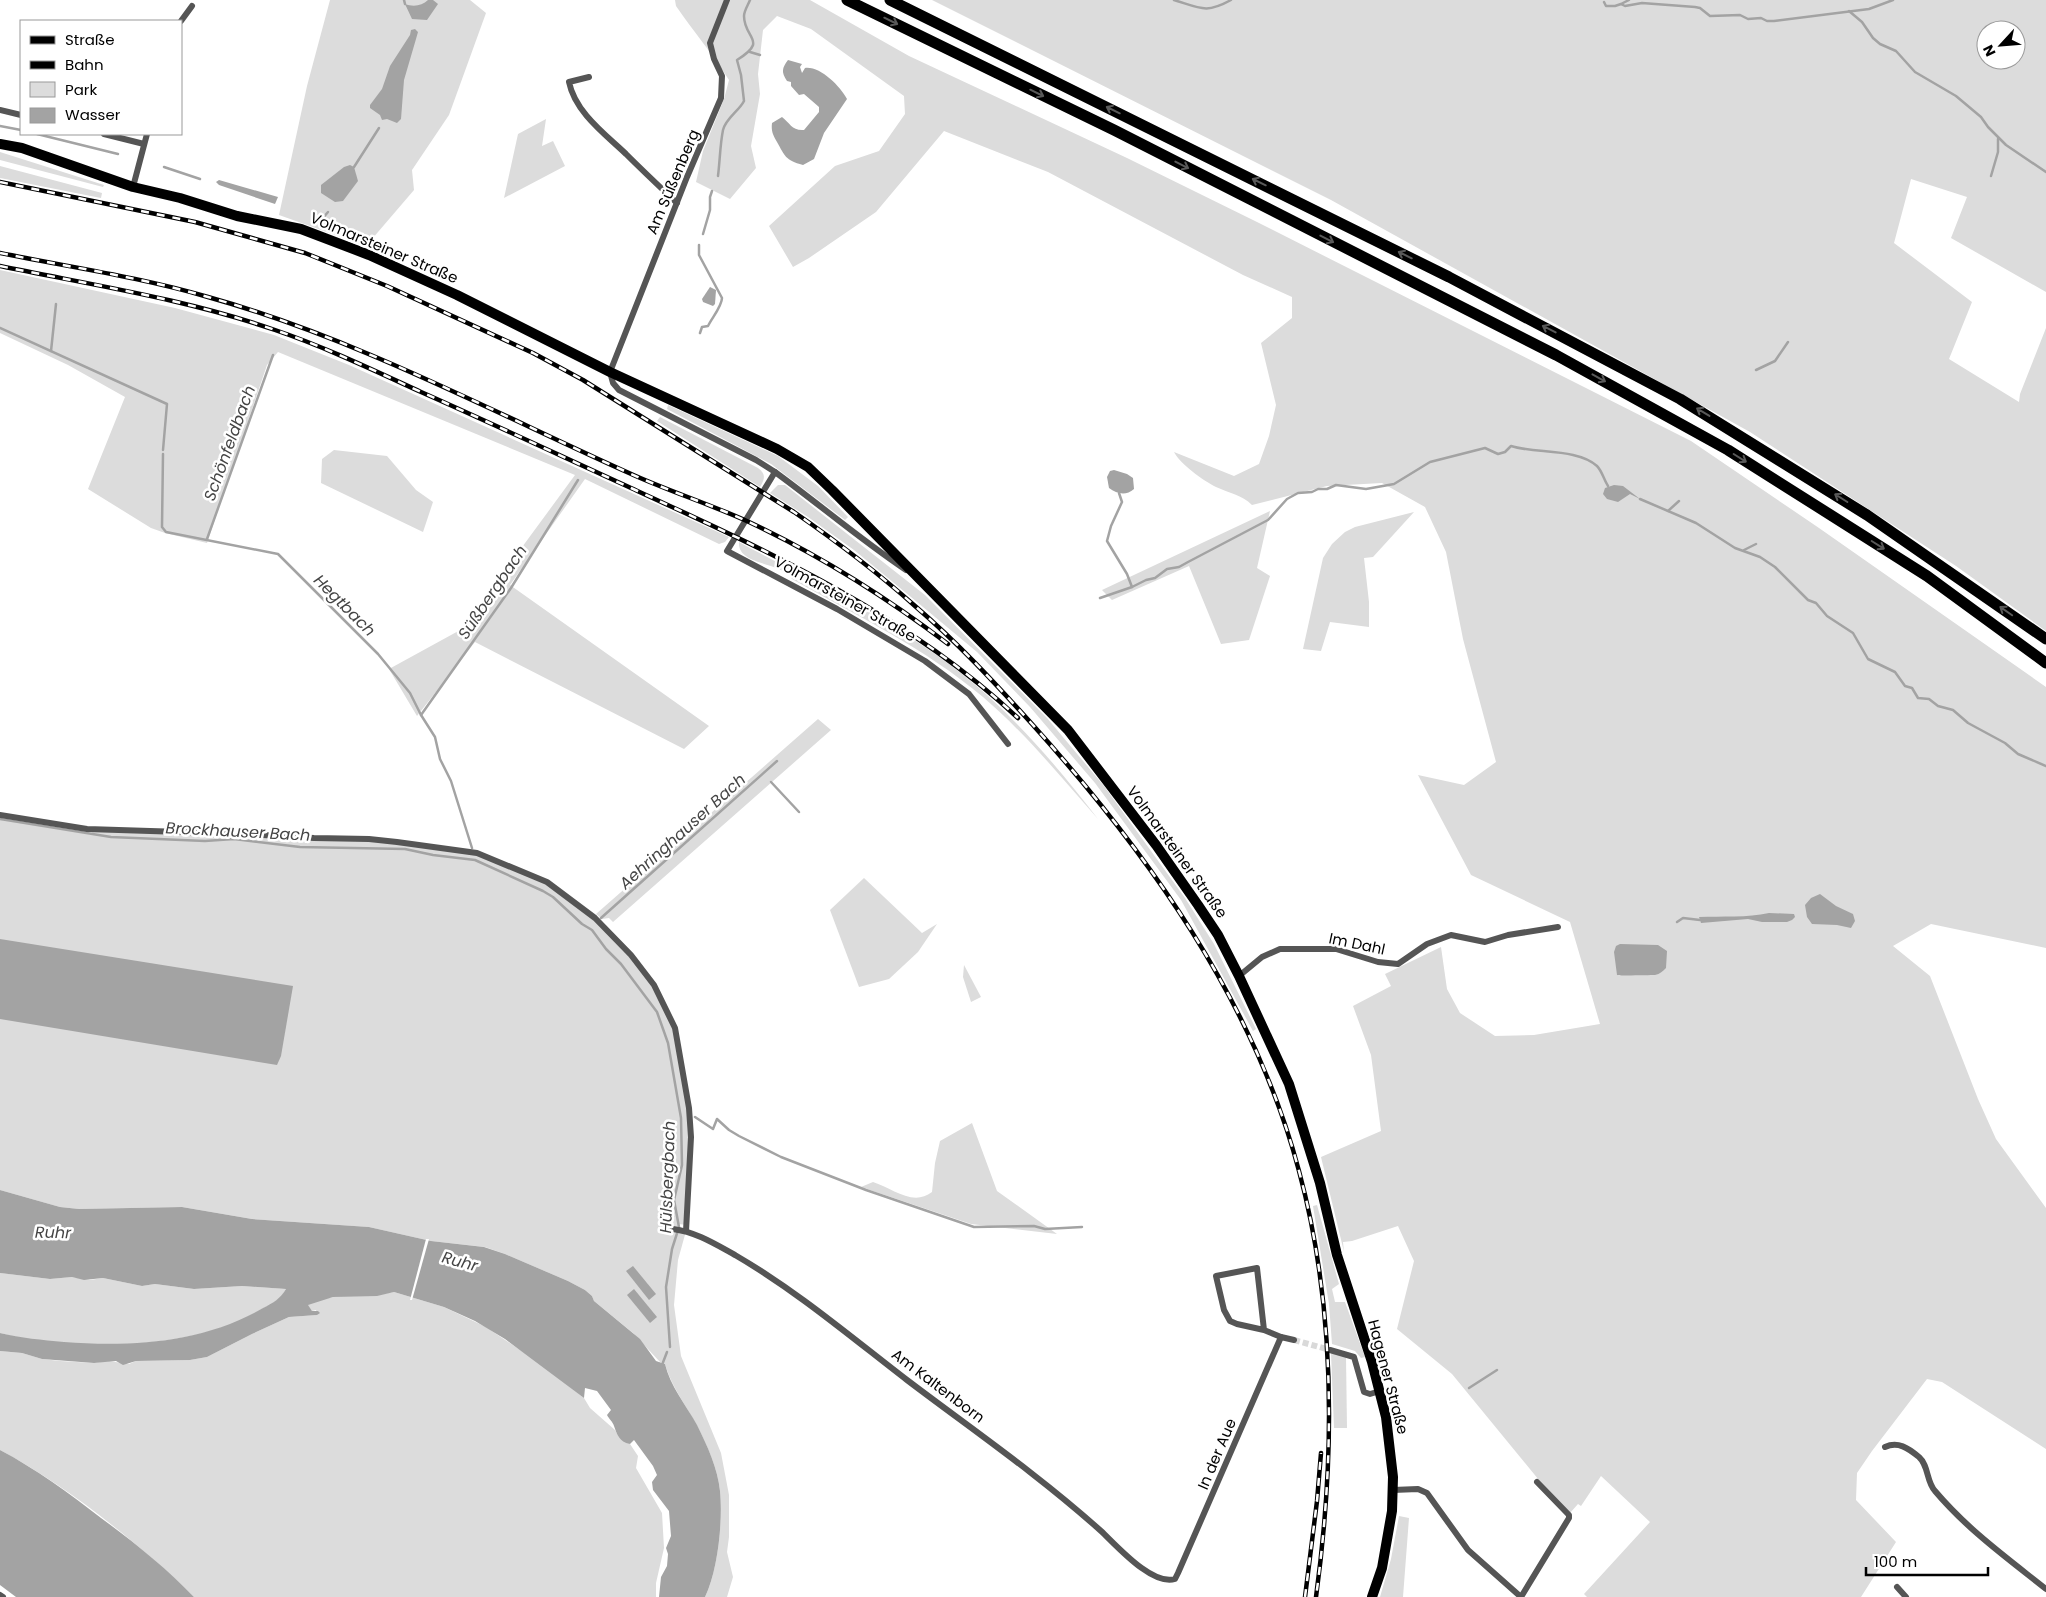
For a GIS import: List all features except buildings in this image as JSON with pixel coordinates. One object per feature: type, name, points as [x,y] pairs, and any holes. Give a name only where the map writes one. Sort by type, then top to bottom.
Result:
[{"type":"highway","points":[[847,0],[1114,130],[1556,355],[1728,450],[1927,576],[2046,663]]},
{"type":"highway","points":[[890,0],[1417,261],[1593,351],[1680,399],[1753,443],[1926,554],[2046,639]]},
{"type":"main road","name":"Volmarsteiner Straße","points":[[0,144],[22,148],[133,187],[180,198],[237,216],[301,229],[369,255],[458,295],[610,372],[746,433],[808,467],[1068,730],[1156,844],[1218,935],[1239,976],[1289,1084],[1323,1196]]},
{"type":"main road","name":"Hagener Straße","points":[[1323,1196],[1337,1255],[1380,1391],[1389,1437],[1393,1490],[1392,1511],[1382,1568],[1372,1597]]},
{"type":"street","name":"Am Süßenberg","points":[[610,372],[721,98],[722,76],[712,55],[710,43],[727,0]]},
{"type":"street","points":[[182,20],[192,6]]},
{"type":"street","points":[[589,77],[569,82],[571,92],[580,106],[595,124],[677,203]]},
{"type":"street","points":[[0,110],[20,115]]},
{"type":"street","points":[[108,135],[144,144]]},
{"type":"street","points":[[133,187],[147,135]]},
{"type":"street","name":"Volmarsteiner Straße","points":[[610,372],[613,383],[619,390],[756,460],[828,511],[874,550],[920,580]]},
{"type":"street","name":"Volmarsteiner Straße","points":[[775,472],[727,551],[837,609],[925,661],[969,694],[1008,744]]},
{"type":"street","points":[[0,815],[86,829],[370,839],[397,842],[477,853],[546,882],[595,918],[631,955],[654,985],[675,1028],[689,1108],[692,1137],[686,1231]]},
{"type":"street","name":"Im Dahl","points":[[1239,976],[1262,957],[1280,950],[1336,949],[1378,962],[1398,964],[1426,944],[1451,935],[1485,942],[1558,927]]},
{"type":"street","name":"Am Kaltenborn","points":[[673,1229],[686,1231],[706,1239],[760,1270],[802,1298],[908,1381],[1038,1477],[1142,1568],[1158,1578],[1166,1580],[1175,1579]]},
{"type":"street","points":[[1264,1330],[1257,1268],[1216,1276],[1224,1310],[1230,1321],[1294,1340]]},
{"type":"street","name":"In der Aue","points":[[1175,1579],[1280,1337]]},
{"type":"street","points":[[1330,1350],[1354,1357],[1364,1392],[1370,1394],[1380,1391]]},
{"type":"street","points":[[1885,1447],[1892,1444],[1900,1444],[1922,1461],[1935,1491],[1975,1532],[2008,1561],[2046,1590]]},
{"type":"street","points":[[1393,1490],[1418,1489],[1427,1493],[1468,1550],[1521,1597],[1569,1518],[1569,1515],[1537,1482]]},
{"type":"street","points":[[1897,1587],[1906,1597]]},
{"type":"green space","points":[[330,0],[470,0],[486,13],[449,115],[412,170],[414,190],[366,246],[279,215],[307,86]]},
{"type":"green space","points":[[675,0],[810,0],[909,56],[1127,158],[1257,222],[1691,441],[2046,687],[2046,948],[1931,924],[1893,946],[1930,976],[1978,1099],[1996,1139],[2046,1208],[2046,1449],[1942,1382],[1927,1379],[1857,1473],[1856,1500],[1896,1542],[1861,1597],[1587,1597],[1584,1594],[1650,1522],[1601,1476],[1581,1506],[1578,1504],[1570,1513],[1552,1496],[1452,1374],[1397,1329],[1414,1261],[1398,1226],[1352,1241],[1343,1242],[1344,1252],[1321,1157],[1381,1131],[1371,1055],[1353,1006],[1391,986],[1385,974],[1441,947],[1447,989],[1460,1013],[1495,1036],[1534,1035],[1600,1024],[1570,922],[1471,875],[1418,775],[1464,785],[1496,762],[1463,639],[1446,552],[1425,507],[1382,483],[1327,486],[1252,505],[1240,496],[1211,484],[1193,472],[1181,462],[1174,452],[1234,476],[1259,464],[1269,436],[1276,405],[1261,343],[1292,318],[1292,297],[1243,275],[1048,172],[944,131],[876,212],[793,267],[769,226],[835,166],[879,151],[905,114],[904,96],[811,29],[777,16],[763,30],[758,74],[760,94],[751,146],[756,168],[730,199],[696,182],[703,151],[724,99],[729,80],[676,6]]},
{"type":"green space","points":[[932,0],[2046,0],[2046,292],[1951,238],[1967,197],[1911,179],[1894,243],[1972,302],[1949,359],[2019,402],[2020,394],[2046,328],[2046,631],[1956,566],[1750,432],[1331,200]]},
{"type":"green space","points":[[546,119],[542,146],[553,141],[565,166],[504,198],[518,134]]},
{"type":"green space","points":[[0,152],[104,185],[103,187],[0,160]]},
{"type":"green space","points":[[0,166],[102,193],[101,198],[0,178]]},
{"type":"green space","points":[[0,270],[175,308],[274,335],[349,365],[729,537],[725,542],[719,544],[585,479],[510,585],[709,726],[684,749],[475,642],[417,716],[389,669],[462,629],[575,475],[278,352],[267,365],[207,543],[165,533],[151,528],[88,489],[125,397],[68,365],[0,333]]},
{"type":"green space","points":[[668,405],[778,456],[818,486],[848,517],[845,520],[771,464],[667,409]]},
{"type":"green space","points":[[660,417],[758,468],[764,477],[760,487],[657,421]]},
{"type":"green space","points":[[334,450],[387,456],[416,490],[433,502],[423,532],[321,483],[322,459]]},
{"type":"green space","points":[[778,485],[785,485],[925,595],[1047,718],[1104,786],[1185,898],[1214,944],[1256,1029],[1253,1031],[1181,900],[1095,783],[1030,707],[977,652],[854,550],[770,493]]},
{"type":"green space","points":[[1270,511],[1257,568],[1270,576],[1249,640],[1221,644],[1189,566],[1112,600],[1102,590]]},
{"type":"green space","points":[[1414,512],[1373,557],[1364,558],[1369,602],[1369,627],[1330,622],[1321,651],[1303,649],[1323,558],[1332,544],[1345,532],[1355,527]]},
{"type":"green space","points":[[739,542],[868,611],[929,650],[959,672],[987,695],[1031,739],[1059,770],[1098,819],[1013,725],[983,697],[961,680],[914,648],[792,579],[786,573],[752,560],[740,550]]},
{"type":"green space","points":[[818,719],[831,730],[613,922],[609,918],[602,919],[596,914]]},
{"type":"green space","points":[[0,819],[94,834],[87,829],[369,839],[469,852],[547,882],[595,918],[649,977],[675,1028],[689,1107],[688,1225],[678,1224],[679,1227],[686,1231],[678,1260],[674,1305],[681,1356],[721,1453],[729,1495],[727,1552],[733,1577],[727,1597],[705,1597],[710,1586],[716,1560],[721,1503],[717,1474],[705,1441],[675,1388],[665,1364],[660,1362],[633,1333],[594,1301],[592,1296],[585,1290],[568,1281],[485,1247],[431,1241],[369,1227],[252,1219],[182,1207],[79,1209],[60,1207],[0,1190]]},
{"type":"green space","points":[[864,878],[922,933],[937,924],[918,952],[889,979],[859,987],[830,910]]},
{"type":"green space","points":[[964,965],[981,997],[971,1002],[963,977]]},
{"type":"green space","points":[[972,1123],[997,1191],[1057,1234],[971,1224],[861,1187],[873,1182],[902,1195],[917,1198],[932,1192],[935,1163],[940,1141]]},
{"type":"green space","points":[[1317,1205],[1339,1284],[1332,1289],[1335,1302],[1345,1302],[1365,1357],[1361,1358],[1355,1351],[1332,1344],[1329,1304],[1313,1206]]},
{"type":"green space","points":[[0,1273],[50,1279],[72,1277],[90,1280],[103,1278],[142,1286],[155,1284],[194,1289],[242,1286],[286,1289],[278,1299],[268,1306],[233,1323],[202,1333],[169,1340],[97,1345],[29,1339],[0,1333]]},
{"type":"green space","points":[[394,1292],[444,1307],[486,1327],[538,1362],[584,1398],[590,1408],[615,1430],[619,1437],[630,1444],[638,1456],[636,1468],[662,1513],[664,1548],[656,1583],[656,1597],[194,1597],[150,1556],[102,1517],[52,1481],[0,1450],[0,1351],[22,1353],[42,1359],[93,1363],[109,1361],[129,1364],[136,1361],[190,1360],[207,1357],[289,1317],[317,1315],[316,1310],[312,1311],[307,1305],[317,1301],[339,1296]]},
{"type":"green space","points":[[1331,1353],[1346,1357],[1347,1428],[1334,1428]]},
{"type":"green space","points":[[1399,1516],[1409,1518],[1403,1597],[1380,1597],[1391,1559]]},
{"type":"water","points":[[428,0],[433,0],[438,4],[427,20],[412,19],[405,4],[423,4]]},
{"type":"water","points":[[415,29],[418,32],[404,80],[401,119],[397,123],[387,119],[382,120],[380,115],[370,108],[370,105],[382,89],[390,66],[410,35],[411,30]]},
{"type":"water","points":[[788,60],[802,64],[800,67],[802,73],[805,68],[817,70],[835,83],[847,99],[824,133],[814,159],[803,165],[786,157],[772,131],[772,123],[782,117],[794,128],[804,130],[819,112],[819,107],[804,94],[799,95],[791,86],[791,82],[785,78],[783,70]]},
{"type":"water","points":[[350,165],[354,167],[358,181],[343,201],[335,202],[321,193],[321,185],[344,167]]},
{"type":"water","points":[[219,180],[278,197],[275,204],[219,185],[216,182]]},
{"type":"water","points":[[710,287],[716,290],[715,304],[713,306],[703,302],[702,299]]},
{"type":"water","points":[[1114,470],[1133,478],[1134,489],[1128,493],[1122,493],[1115,492],[1109,488],[1107,477],[1110,471]]},
{"type":"water","points":[[1614,485],[1623,486],[1640,499],[1630,494],[1618,502],[1607,499],[1603,494],[1605,488]]},
{"type":"water","points":[[1820,894],[1836,906],[1853,914],[1855,921],[1851,928],[1837,925],[1812,924],[1807,917],[1805,905],[1811,898]]},
{"type":"water","points":[[1769,913],[1794,914],[1795,917],[1787,922],[1762,922],[1748,919],[1701,923],[1699,917],[1744,916]]},
{"type":"water","points":[[0,939],[293,986],[281,1056],[277,1065],[0,1019]]},
{"type":"water","points":[[1620,944],[1658,945],[1667,951],[1666,968],[1655,975],[1617,975],[1614,952],[1616,946]]},
{"type":"water","name":"Ruhr","points":[[0,1190],[60,1207],[79,1209],[182,1207],[252,1219],[369,1227],[431,1241],[484,1247],[505,1254],[585,1290],[592,1296],[594,1301],[640,1339],[656,1361],[665,1364],[671,1380],[697,1425],[712,1457],[719,1483],[721,1516],[716,1560],[710,1586],[705,1597],[659,1597],[661,1577],[667,1566],[668,1554],[666,1548],[671,1536],[669,1511],[653,1490],[652,1482],[657,1475],[653,1466],[634,1440],[630,1444],[619,1437],[607,1415],[611,1410],[597,1391],[585,1388],[584,1398],[505,1339],[475,1321],[444,1307],[394,1292],[377,1296],[333,1297],[308,1305],[312,1311],[320,1313],[317,1315],[289,1317],[207,1357],[190,1360],[136,1361],[123,1365],[116,1361],[94,1363],[42,1359],[22,1353],[0,1351],[0,1333],[40,1340],[115,1344],[141,1343],[191,1335],[216,1329],[240,1320],[273,1302],[286,1289],[242,1286],[194,1289],[155,1284],[142,1286],[103,1278],[84,1280],[72,1277],[50,1279],[0,1273]]},
{"type":"water","points":[[633,1266],[656,1294],[649,1300],[626,1271]]},
{"type":"water","points":[[634,1289],[657,1317],[650,1323],[627,1295]]},
{"type":"water","points":[[0,1450],[52,1482],[113,1527],[138,1546],[194,1597],[16,1597],[0,1585]]},
{"type":"pier","points":[[426,1239],[429,1239],[412,1300],[410,1300]]},
{"type":"waterway","points":[[404,0],[405,4]]},
{"type":"waterway","points":[[718,176],[723,130],[744,101],[737,60],[752,48],[753,43],[747,30],[744,16],[750,0]]},
{"type":"waterway","name":"Süßbergbach","points":[[1174,0],[1203,8],[1215,7],[1231,0]]},
{"type":"waterway","points":[[1621,4],[1629,0]]},
{"type":"waterway","points":[[1604,2],[1606,6],[1621,4],[1625,6],[1642,3],[1695,7],[1700,8],[1710,16],[1740,15],[1748,19],[1761,18],[1767,21],[1774,21],[1869,9],[1893,0]]},
{"type":"waterway","points":[[1849,11],[1862,22],[1873,38],[1880,44],[1896,51],[1915,72],[1956,96],[1981,117],[2006,145],[2046,172]]},
{"type":"waterway","points":[[750,52],[760,55]]},
{"type":"waterway","points":[[0,126],[20,130]]},
{"type":"waterway","name":"Schönfeldbach","points":[[354,167],[379,128]]},
{"type":"waterway","points":[[41,135],[118,154]]},
{"type":"waterway","points":[[1991,176],[1998,152],[1998,139]]},
{"type":"waterway","points":[[164,167],[200,179]]},
{"type":"waterway","points":[[703,234],[710,210],[712,191]]},
{"type":"waterway","name":"Schönfeldbach","points":[[322,219],[328,212]]},
{"type":"waterway","name":"Süßbergbach","points":[[699,245],[699,255],[722,298],[719,308],[708,326],[702,327],[700,333]]},
{"type":"waterway","points":[[51,351],[56,304]]},
{"type":"waterway","name":"Hegtbach","points":[[0,328],[167,404],[163,450]]},
{"type":"waterway","points":[[1756,370],[1775,361],[1788,342]]},
{"type":"waterway","name":"Schönfeldbach","points":[[207,539],[273,355]]},
{"type":"waterway","name":"Aehringhauser Bach","points":[[1100,598],[1155,578],[1167,569],[1179,567],[1268,520],[1287,499],[1298,493],[1327,489],[1336,485],[1366,489],[1394,484],[1430,462],[1485,448],[1498,454],[1505,452],[1511,446],[1578,456],[1589,460],[1597,466],[1608,486]]},
{"type":"waterway","name":"Hegtbach","points":[[163,454],[162,527],[166,532],[278,554],[378,654],[410,693],[435,737],[440,759],[451,781],[472,848]]},
{"type":"waterway","name":"Süßbergbach","points":[[421,715],[511,588],[578,480]]},
{"type":"waterway","points":[[1119,493],[1122,502],[1111,526],[1107,541],[1127,574],[1132,587]]},
{"type":"waterway","name":"Aehringhauser Bach","points":[[1640,499],[1696,523],[1735,548],[1760,557],[1775,567],[1808,600],[1816,603],[1827,616],[1853,633],[1868,659],[1895,672],[1905,686],[1912,688],[1918,698],[1929,699],[1938,706],[1953,710],[1968,723],[2005,743],[2018,754],[2046,766]]},
{"type":"waterway","points":[[1668,511],[1679,501]]},
{"type":"waterway","points":[[1744,550],[1756,544]]},
{"type":"waterway","name":"Aehringhauser Bach","points":[[601,918],[777,761]]},
{"type":"waterway","points":[[771,782],[799,812]]},
{"type":"waterway","name":"Hülsbergbach","points":[[0,819],[111,837],[205,841],[234,839],[300,847],[405,849],[433,855],[475,860],[553,897],[582,924],[592,930],[606,949],[621,964],[657,1012],[668,1043],[681,1118],[682,1165],[674,1200],[679,1227],[672,1249],[666,1287],[670,1347]]},
{"type":"waterway","points":[[1677,922],[1683,918],[1700,920]]},
{"type":"waterway","points":[[695,1117],[713,1129],[717,1119],[739,1136],[781,1157],[866,1190],[974,1227],[1034,1226],[1045,1229],[1082,1227]]},
{"type":"waterway","name":"Hülsbergbach","points":[[662,1365],[667,1352]]},
{"type":"waterway","points":[[1469,1388],[1497,1370]]},
{"type":"tunnel","points":[[1294,1340],[1330,1350]]},
{"type":"railway","points":[[0,182],[195,222],[305,253],[387,286],[533,353],[583,380],[794,512],[825,534],[886,581],[931,620],[1004,693],[1075,773],[1156,877],[1192,932],[1225,989],[1255,1048],[1279,1108],[1299,1171],[1311,1223],[1326,1329],[1329,1437],[1327,1491],[1316,1597]]},
{"type":"railway","points":[[0,253],[130,278],[208,297],[263,314],[369,354],[629,473],[734,515],[801,548],[901,610],[948,644]]},
{"type":"railway","points":[[0,266],[173,301],[241,319],[349,359],[734,536],[784,561],[883,616],[930,647],[975,681],[1018,718]]},
{"type":"railway","points":[[1305,1597],[1321,1453]]},
{"type":"water label","name":"Brockhauser Bach","points":[[238,831]]}]
